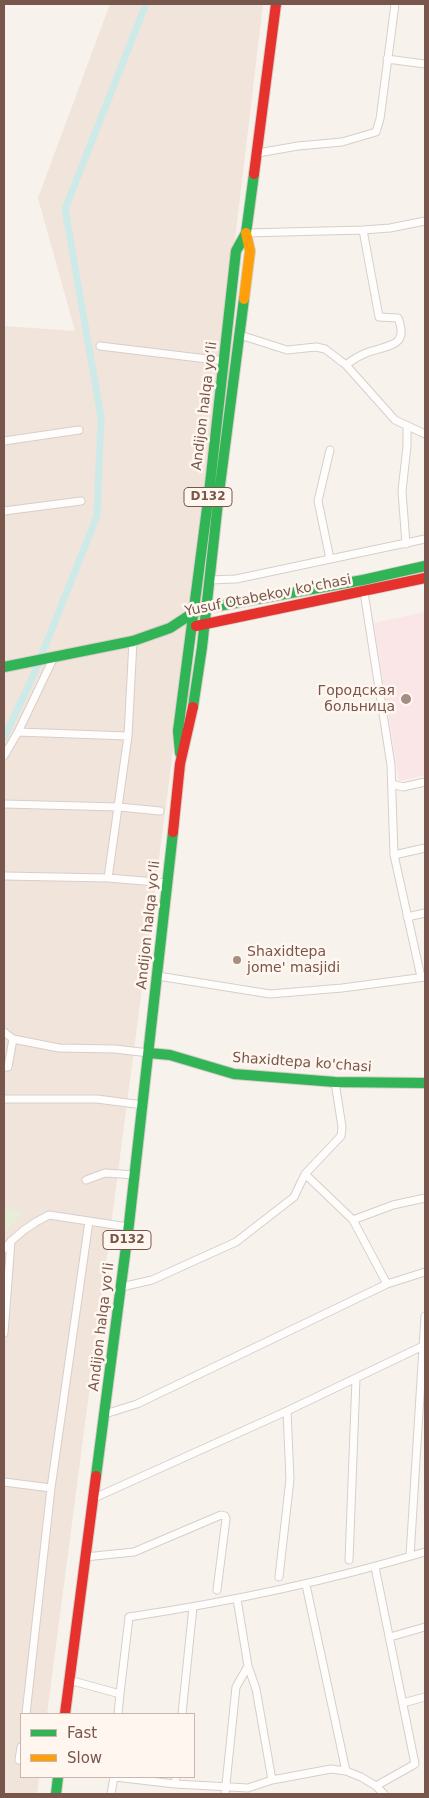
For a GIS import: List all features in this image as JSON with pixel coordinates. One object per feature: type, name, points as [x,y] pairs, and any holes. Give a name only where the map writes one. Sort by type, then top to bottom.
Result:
[{"type":"main road","name":"Andijon halqa yo‘li","points":[[65,1713],[135,1175],[180,764],[178,731],[236,251],[246,233],[258,153],[276,4]]},
{"type":"main road","name":"Andijon halqa yo‘li","points":[[180,764],[190,729],[207,608],[250,251],[246,233]]},
{"type":"main road","name":"Yusuf Otabekov ko'chasi","points":[[170,628],[193,613],[207,608],[363,580],[425,566]]},
{"type":"main road","name":"Yusuf Otabekov ko'chasi","points":[[170,628],[192,627],[425,578]]},
{"type":"main road","points":[[4,667],[133,641],[170,628]]},
{"type":"main road","name":"Shaxidtepa ko'chasi","points":[[149,1053],[170,1055],[234,1074],[335,1082],[425,1084]]},
{"type":"main road","points":[[56,1794],[58,1778]]},
{"type":"street","points":[[258,153],[298,146],[342,142],[376,132],[380,119],[395,4]]},
{"type":"street","points":[[387,59],[425,64]]},
{"type":"street","points":[[246,233],[363,230],[390,228],[425,220]]},
{"type":"street","points":[[346,365],[367,352],[386,348],[394,344],[402,336],[398,318],[379,317],[363,230]]},
{"type":"street","points":[[240,335],[287,350],[320,347],[346,365],[395,420],[425,434]]},
{"type":"street","points":[[100,346],[224,361]]},
{"type":"street","points":[[406,544],[402,491],[407,427]]},
{"type":"street","points":[[4,441],[78,430]]},
{"type":"street","points":[[330,450],[318,502],[330,558]]},
{"type":"street","points":[[4,511],[81,501]]},
{"type":"street","points":[[209,580],[236,580],[330,558],[425,539]]},
{"type":"street","points":[[158,976],[270,994],[342,988],[423,977],[407,917],[394,855],[391,817],[391,766],[364,592]]},
{"type":"street","points":[[108,878],[128,736],[133,641]]},
{"type":"street","points":[[4,756],[18,732],[52,658]]},
{"type":"street","points":[[18,732],[128,736]]},
{"type":"street","points":[[392,784],[403,787],[425,782]]},
{"type":"street","points":[[4,804],[119,807],[160,811]]},
{"type":"street","points":[[394,855],[425,848]]},
{"type":"street","points":[[4,876],[108,878],[167,883]]},
{"type":"street","points":[[407,917],[425,913]]},
{"type":"street","points":[[4,1032],[13,1039],[59,1048],[115,1049],[149,1053]]},
{"type":"street","points":[[4,1067],[8,1067],[13,1039]]},
{"type":"street","points":[[121,1287],[152,1280],[236,1242],[294,1197],[306,1174],[340,1136],[342,1127],[335,1082]]},
{"type":"street","points":[[4,1099],[97,1099],[143,1105]]},
{"type":"street","points":[[86,1180],[105,1173],[135,1175]]},
{"type":"street","points":[[306,1174],[353,1220],[386,1284]]},
{"type":"street","points":[[353,1220],[393,1204],[425,1198]]},
{"type":"street","points":[[4,1249],[11,1241],[39,1220],[49,1215],[128,1227]]},
{"type":"street","points":[[26,1713],[51,1488],[89,1221]]},
{"type":"street","points":[[4,1333],[11,1241]]},
{"type":"street","points":[[105,1414],[137,1404],[386,1284],[425,1272]]},
{"type":"street","points":[[410,1556],[422,1415],[425,1316]]},
{"type":"street","points":[[92,1500],[356,1379],[425,1345]]},
{"type":"street","points":[[349,1560],[356,1379]]},
{"type":"street","points":[[279,1578],[290,1479],[287,1411]]},
{"type":"street","points":[[4,1482],[51,1488]]},
{"type":"street","points":[[85,1557],[134,1552],[221,1515],[225,1516],[226,1519],[217,1590]]},
{"type":"street","points":[[118,1713],[129,1617],[193,1607],[306,1584],[375,1567],[425,1552]]},
{"type":"street","points":[[375,1567],[416,1764],[376,1786]]},
{"type":"street","points":[[306,1584],[346,1771]]},
{"type":"street","points":[[237,1598],[248,1666],[256,1689],[272,1780]]},
{"type":"street","points":[[182,1713],[193,1607]]},
{"type":"street","points":[[390,1637],[425,1627]]},
{"type":"street","points":[[225,1791],[236,1687],[248,1666]]},
{"type":"street","points":[[69,1680],[120,1694]]},
{"type":"street","points":[[403,1703],[425,1697]]},
{"type":"street","points":[[19,1760],[20,1754]]},
{"type":"street","points":[[134,1778],[175,1780],[225,1791],[248,1788],[272,1780],[331,1769],[346,1771],[376,1786],[384,1794]]},
{"type":"street","points":[[111,1794],[114,1778]]},
{"type":"shaded area","points":[[110,4],[263,4],[185,660],[47,1713],[20,1713],[20,1778],[39,1778],[37,1794],[4,1794],[4,326],[75,331],[38,198]]},
{"type":"shaded area","name":"Городская больница","points":[[425,612],[425,775],[399,781],[374,623]]},
{"type":"green space","points":[[4,1206],[22,1214],[4,1232]]},
{"type":"waterway","points":[[4,738],[34,674],[97,516],[101,417],[65,209],[146,4]]},
{"type":"traffic: fast","points":[[180,753],[178,731],[209,493],[236,251],[246,233],[254,174]]},
{"type":"traffic: fast","points":[[193,707],[244,299]]},
{"type":"traffic: fast","points":[[170,628],[193,613],[207,608],[363,580],[425,566]]},
{"type":"traffic: fast","points":[[4,667],[133,641],[170,628]]},
{"type":"traffic: fast","points":[[96,1476],[129,1224],[173,832]]},
{"type":"traffic: fast","points":[[149,1053],[170,1055],[234,1074],[335,1082],[425,1083]]},
{"type":"traffic: fast","points":[[56,1794],[58,1778]]},
{"type":"traffic: slow","points":[[244,299],[250,251],[246,233]]},
{"type":"traffic: jam","points":[[254,174],[276,4]]},
{"type":"traffic: jam","points":[[196,626],[425,578]]},
{"type":"traffic: jam","points":[[173,832],[180,764],[193,707]]},
{"type":"traffic: jam","points":[[65,1713],[96,1476]]},
{"type":"place","name":"Городская больница","points":[[406,699]]},
{"type":"place","name":"Shaxidtepa jome' masjidi","points":[[237,960]]}]
